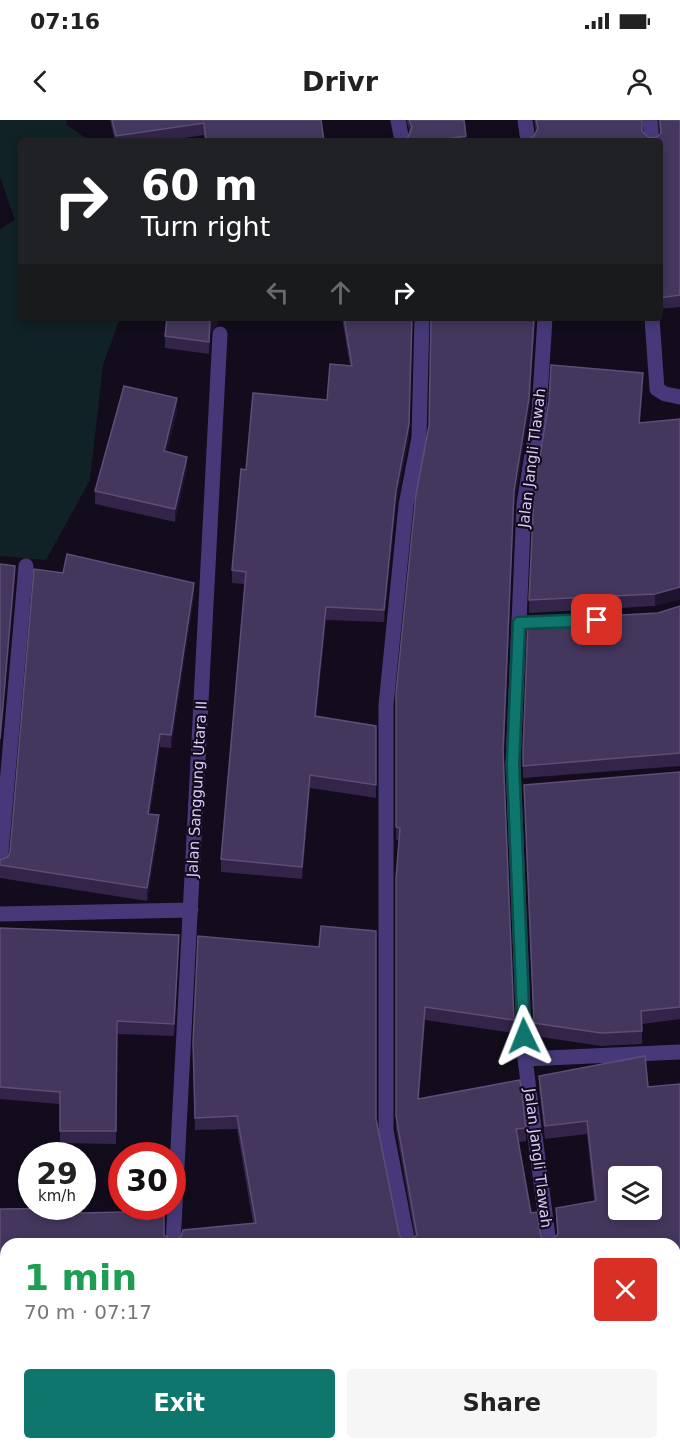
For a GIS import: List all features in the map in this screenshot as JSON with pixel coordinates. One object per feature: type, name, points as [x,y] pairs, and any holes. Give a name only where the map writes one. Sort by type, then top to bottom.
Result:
[{"type":"street","points":[[398,120],[401,138]]},
{"type":"street","points":[[525,120],[528,138]]},
{"type":"street","points":[[650,120],[652,138]]},
{"type":"street","points":[[407,1238],[386,1130],[386,705],[406,505],[419,438],[422,321]]},
{"type":"street","name":"Jalan Jangli Tlawah","points":[[545,321],[539,412],[524,504],[525,623],[513,764],[520,788],[525,1059],[548,1238]]},
{"type":"street","points":[[652,321],[657,389],[665,394],[680,397]]},
{"type":"street","name":"Jalan Sanggung Utara II","points":[[174,1238],[208,530],[220,334]]},
{"type":"street","points":[[0,864],[26,566]]},
{"type":"street","points":[[0,914],[191,910]]},
{"type":"street","points":[[525,1059],[680,1052]]},
{"type":"shaded area","points":[[0,120],[66,120],[67,125],[86,138],[18,138],[18,321],[119,321],[103,365],[90,480],[46,560],[0,556],[0,229],[15,220],[0,177]]},
{"type":"building","points":[[112,120],[321,120],[324,138],[206,138],[204,123],[116,136]]},
{"type":"building","points":[[409,120],[464,120],[466,136],[408,138],[412,127]]},
{"type":"building","points":[[536,120],[642,120],[642,131],[649,138],[531,138],[538,128]]},
{"type":"building","points":[[660,120],[680,120],[680,295],[663,298],[663,138],[649,138],[657,137],[661,133]]},
{"type":"building","points":[[167,321],[210,321],[209,342],[165,336]]},
{"type":"building","points":[[344,321],[412,321],[409,424],[396,491],[384,610],[326,607],[315,716],[376,726],[376,785],[310,775],[302,867],[221,859],[246,572],[232,570],[241,469],[246,470],[253,393],[327,400],[330,364],[352,366]]},
{"type":"building","points":[[431,321],[534,321],[529,398],[514,491],[503,751],[514,1020],[425,1007],[418,1099],[520,1080],[526,1128],[516,1129],[531,1213],[537,1212],[541,1237],[543,1238],[413,1238],[417,1235],[396,1116],[396,879],[400,828],[396,827],[396,693],[416,494],[429,426]]},
{"type":"building","points":[[551,365],[643,373],[639,423],[680,419],[680,587],[655,594],[529,600],[534,492],[549,401]]},
{"type":"building","points":[[124,386],[177,398],[164,451],[187,457],[175,509],[95,491]]},
{"type":"building","points":[[67,554],[194,583],[171,735],[160,734],[148,814],[159,815],[147,888],[0,865],[0,860],[8,857],[10,852],[34,569],[63,573]]},
{"type":"building","points":[[0,564],[15,566],[0,739]]},
{"type":"building","points":[[680,606],[680,753],[523,766],[528,620],[658,613]]},
{"type":"building","points":[[680,772],[680,1007],[641,1011],[642,1031],[601,1033],[534,1023],[524,785]]},
{"type":"building","points":[[321,926],[376,931],[376,1119],[401,1238],[179,1238],[183,1230],[256,1223],[237,1116],[195,1118],[193,1042],[198,936],[319,947]]},
{"type":"building","points":[[0,928],[179,935],[174,1024],[117,1021],[116,1131],[60,1131],[60,1092],[0,1087]]},
{"type":"building","points":[[645,1056],[648,1087],[680,1084],[680,1238],[553,1238],[558,1234],[556,1208],[596,1201],[587,1121],[545,1126],[539,1076]]},
{"type":"building","points":[[0,1209],[18,1209],[18,1220],[96,1220],[96,1213],[108,1212],[108,1220],[164,1220],[164,1235],[168,1238],[0,1238]]},
{"type":"route","points":[[524,1036],[513,764],[519,623],[597,620]]}]
